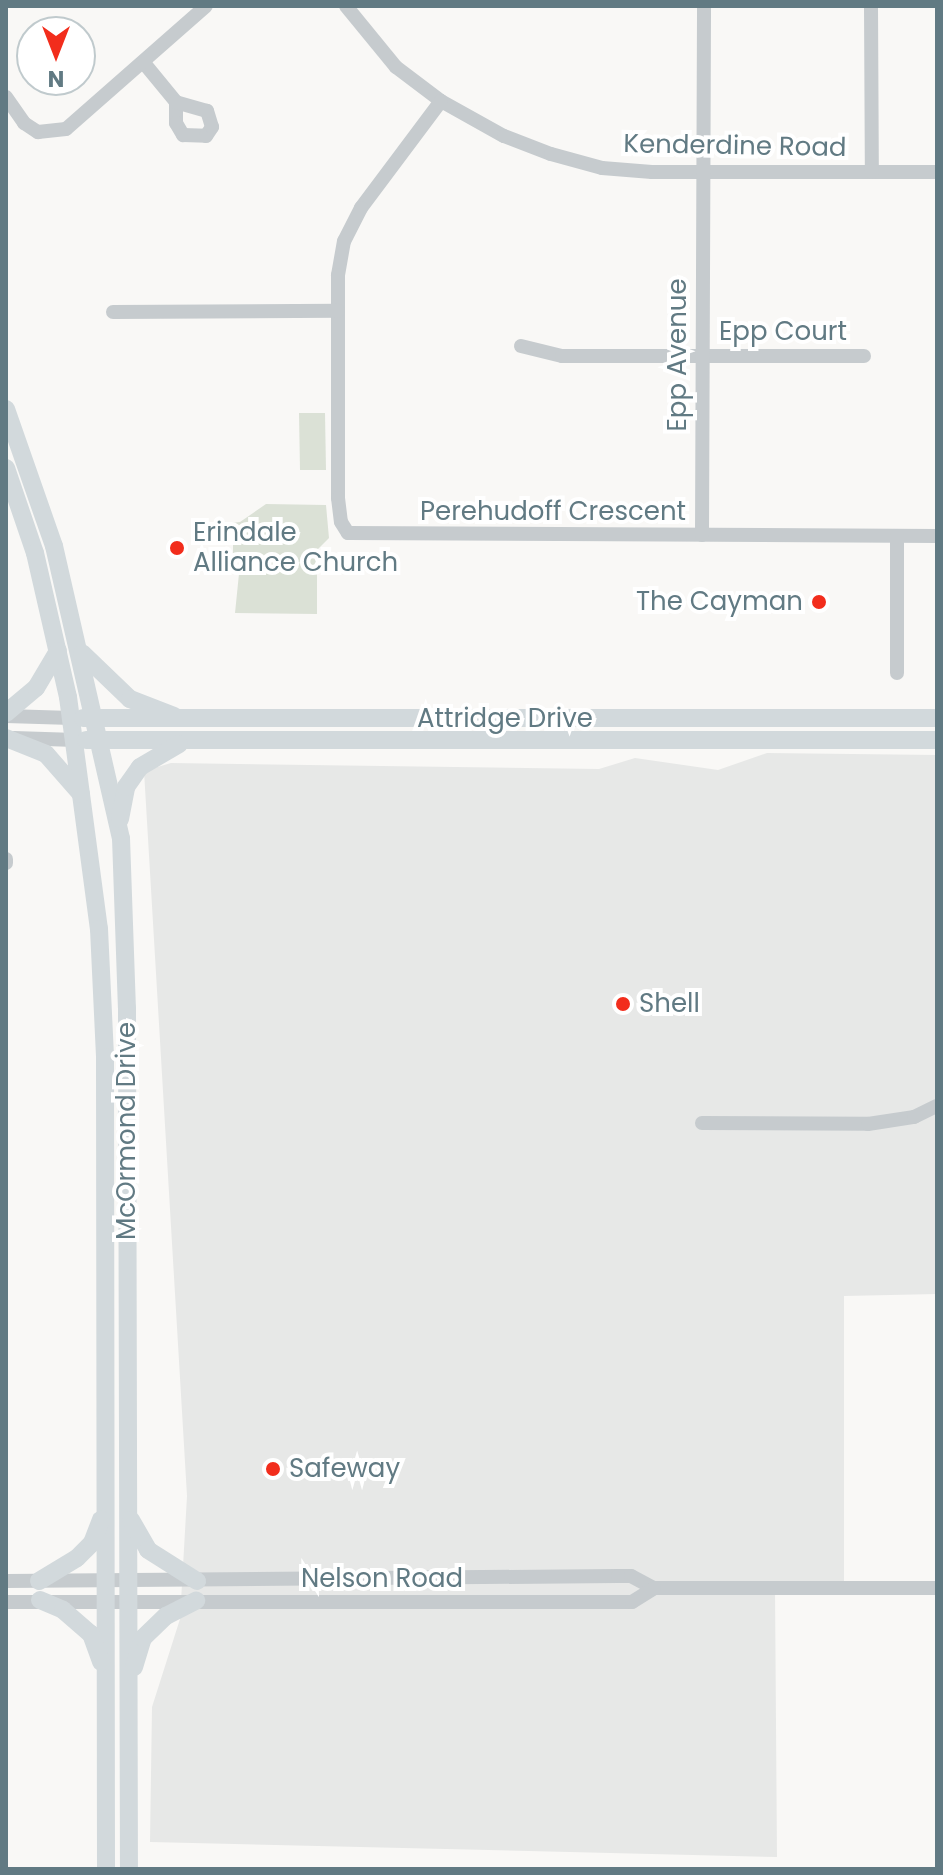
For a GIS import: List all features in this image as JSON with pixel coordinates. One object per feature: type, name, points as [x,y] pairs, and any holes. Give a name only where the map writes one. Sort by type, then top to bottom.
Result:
[{"type":"main road","name":"McOrmond Drive","points":[[6,409],[32,471],[82,653],[93,718],[121,838],[129,1869]]},
{"type":"main road","name":"McOrmond Drive","points":[[6,468],[35,553],[72,718],[85,800],[99,929],[104,1163],[106,1869]]},
{"type":"main road","points":[[6,715],[36,688],[58,651]]},
{"type":"main road","points":[[82,653],[130,699],[176,717]]},
{"type":"main road","name":"Attridge Drive","points":[[72,718],[937,718]]},
{"type":"main road","points":[[6,738],[46,754],[70,776],[85,800]]},
{"type":"main road","points":[[121,838],[126,787],[140,767],[166,749],[193,739]]},
{"type":"main road","name":"Attridge Drive","points":[[76,740],[937,740]]},
{"type":"main road","points":[[104,1163],[126,1200]]},
{"type":"main road","points":[[127,1512],[148,1550],[197,1581]]},
{"type":"main road","points":[[39,1581],[77,1558],[92,1543],[104,1514]]},
{"type":"main road","points":[[40,1600],[63,1610],[91,1634],[106,1680]]},
{"type":"main road","points":[[129,1681],[143,1638],[166,1616],[196,1601]]},
{"type":"street","points":[[6,97],[24,123],[51,133],[81,119],[206,6]]},
{"type":"street","name":"Kenderdine Road","points":[[346,6],[396,67],[441,101],[504,136],[551,154],[602,168],[702,174],[937,172]]},
{"type":"street","name":"Epp Avenue","points":[[702,535],[704,6]]},
{"type":"street","points":[[871,6],[872,172]]},
{"type":"street","points":[[144,63],[176,102]]},
{"type":"street","name":"Perehudoff Crescent","points":[[441,101],[361,208],[344,241],[338,311],[339,514],[348,533],[937,536]]},
{"type":"street","points":[[113,312],[338,311]]},
{"type":"street","name":"Epp Court","points":[[521,346],[562,356],[864,356]]},
{"type":"street","points":[[897,536],[897,673]]},
{"type":"street","points":[[6,715],[72,718]]},
{"type":"street","points":[[6,738],[76,740]]},
{"type":"street","points":[[702,1123],[868,1124],[914,1117],[937,1106]]},
{"type":"street","name":"Nelson Road","points":[[6,1581],[631,1576],[654,1588],[937,1588]]},
{"type":"street","name":"Nelson Road","points":[[6,1602],[632,1602],[654,1588]]},
{"type":"shaded area","points":[[299,413],[325,413],[326,470],[300,470]]},
{"type":"shaded area","points":[[266,504],[326,505],[329,538],[317,550],[317,614],[235,613],[241,554],[233,553],[233,534],[222,534],[222,524],[240,522]]},
{"type":"shaded area","points":[[767,753],[937,755],[937,1294],[844,1296],[844,1589],[775,1589],[777,1857],[150,1842],[152,1707],[180,1619],[187,1496],[144,771],[171,763],[599,769],[635,758],[718,770]]},
{"type":"place","name":"Erindale Alliance Church","points":[[177,548]]},
{"type":"place","name":"The Cayman","points":[[819,602]]},
{"type":"place","name":"Shell","points":[[623,1004]]},
{"type":"place","name":"Safeway","points":[[273,1469]]}]
